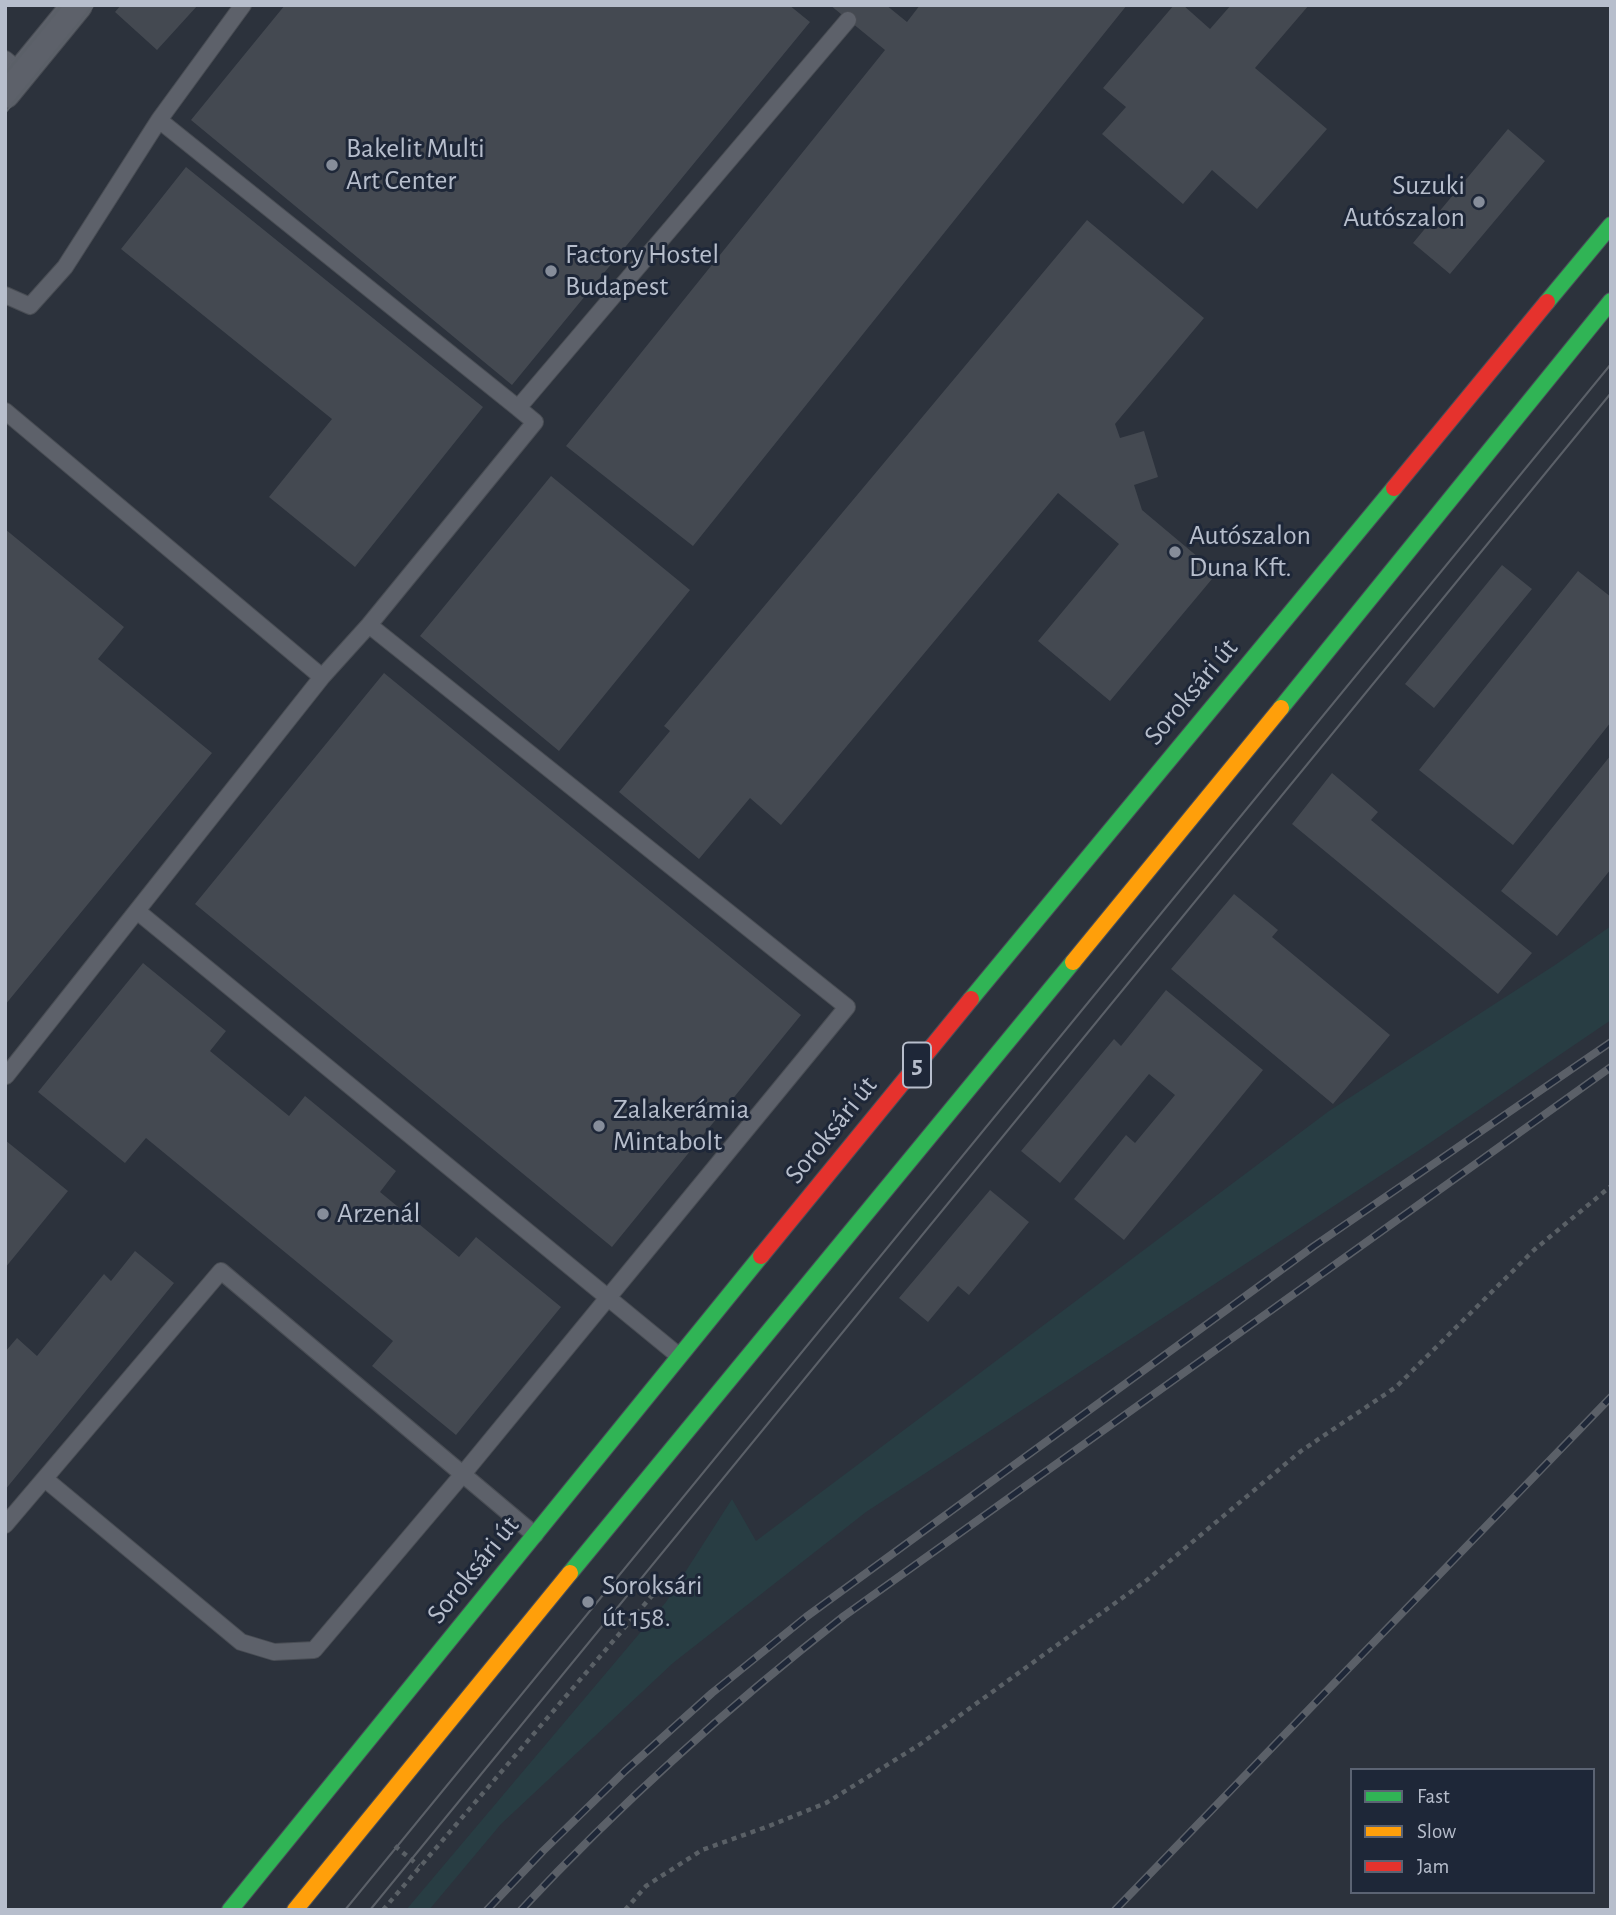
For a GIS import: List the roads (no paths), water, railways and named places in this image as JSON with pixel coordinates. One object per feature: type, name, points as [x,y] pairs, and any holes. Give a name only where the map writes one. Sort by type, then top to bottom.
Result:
[{"type":"main road","name":"Soroksári út","points":[[230,1910],[1062,888],[1611,225]]},
{"type":"main road","name":"5","points":[[295,1910],[686,1430],[1108,920],[1611,301]]},
{"type":"street","points":[[11,75],[77,5]]},
{"type":"lane","points":[[5,295],[30,306],[65,267],[159,120],[243,5]]},
{"type":"lane","points":[[518,408],[848,20]]},
{"type":"lane","points":[[6,1076],[322,677],[369,625],[535,422],[159,120]]},
{"type":"lane","points":[[5,411],[322,677]]},
{"type":"lane","points":[[45,1479],[241,1642],[274,1652],[314,1650],[463,1475],[847,1007],[369,625]]},
{"type":"lane","points":[[137,911],[679,1356]]},
{"type":"lane","points":[[5,1525],[221,1271],[535,1535]]},
{"type":"tram line","points":[[5,74],[62,5]]},
{"type":"tram line","points":[[5,113],[94,5]]},
{"type":"tram line","points":[[345,1910],[1611,364]]},
{"type":"tram line","points":[[370,1910],[1611,393]]},
{"type":"railway","points":[[487,1910],[625,1771],[712,1693],[806,1617],[1314,1246],[1611,1042]]},
{"type":"railway","points":[[521,1910],[597,1832],[677,1757],[759,1685],[844,1616],[1611,1067]]},
{"type":"railway","points":[[1115,1910],[1611,1397]]},
{"type":"place","name":"Bakelit Multi Art Center","points":[[332,165]]},
{"type":"place","name":"Suzuki Autószalon","points":[[1479,202]]},
{"type":"place","name":"Factory Hostel Budapest","points":[[551,271]]},
{"type":"place","name":"Autószalon Duna Kft.","points":[[1175,552]]},
{"type":"place","name":"Zalakerámia Mintabolt","points":[[599,1126]]},
{"type":"place","name":"Arzenál","points":[[323,1214]]},
{"type":"place","name":"Soroksári út 158.","points":[[588,1602]]}]
